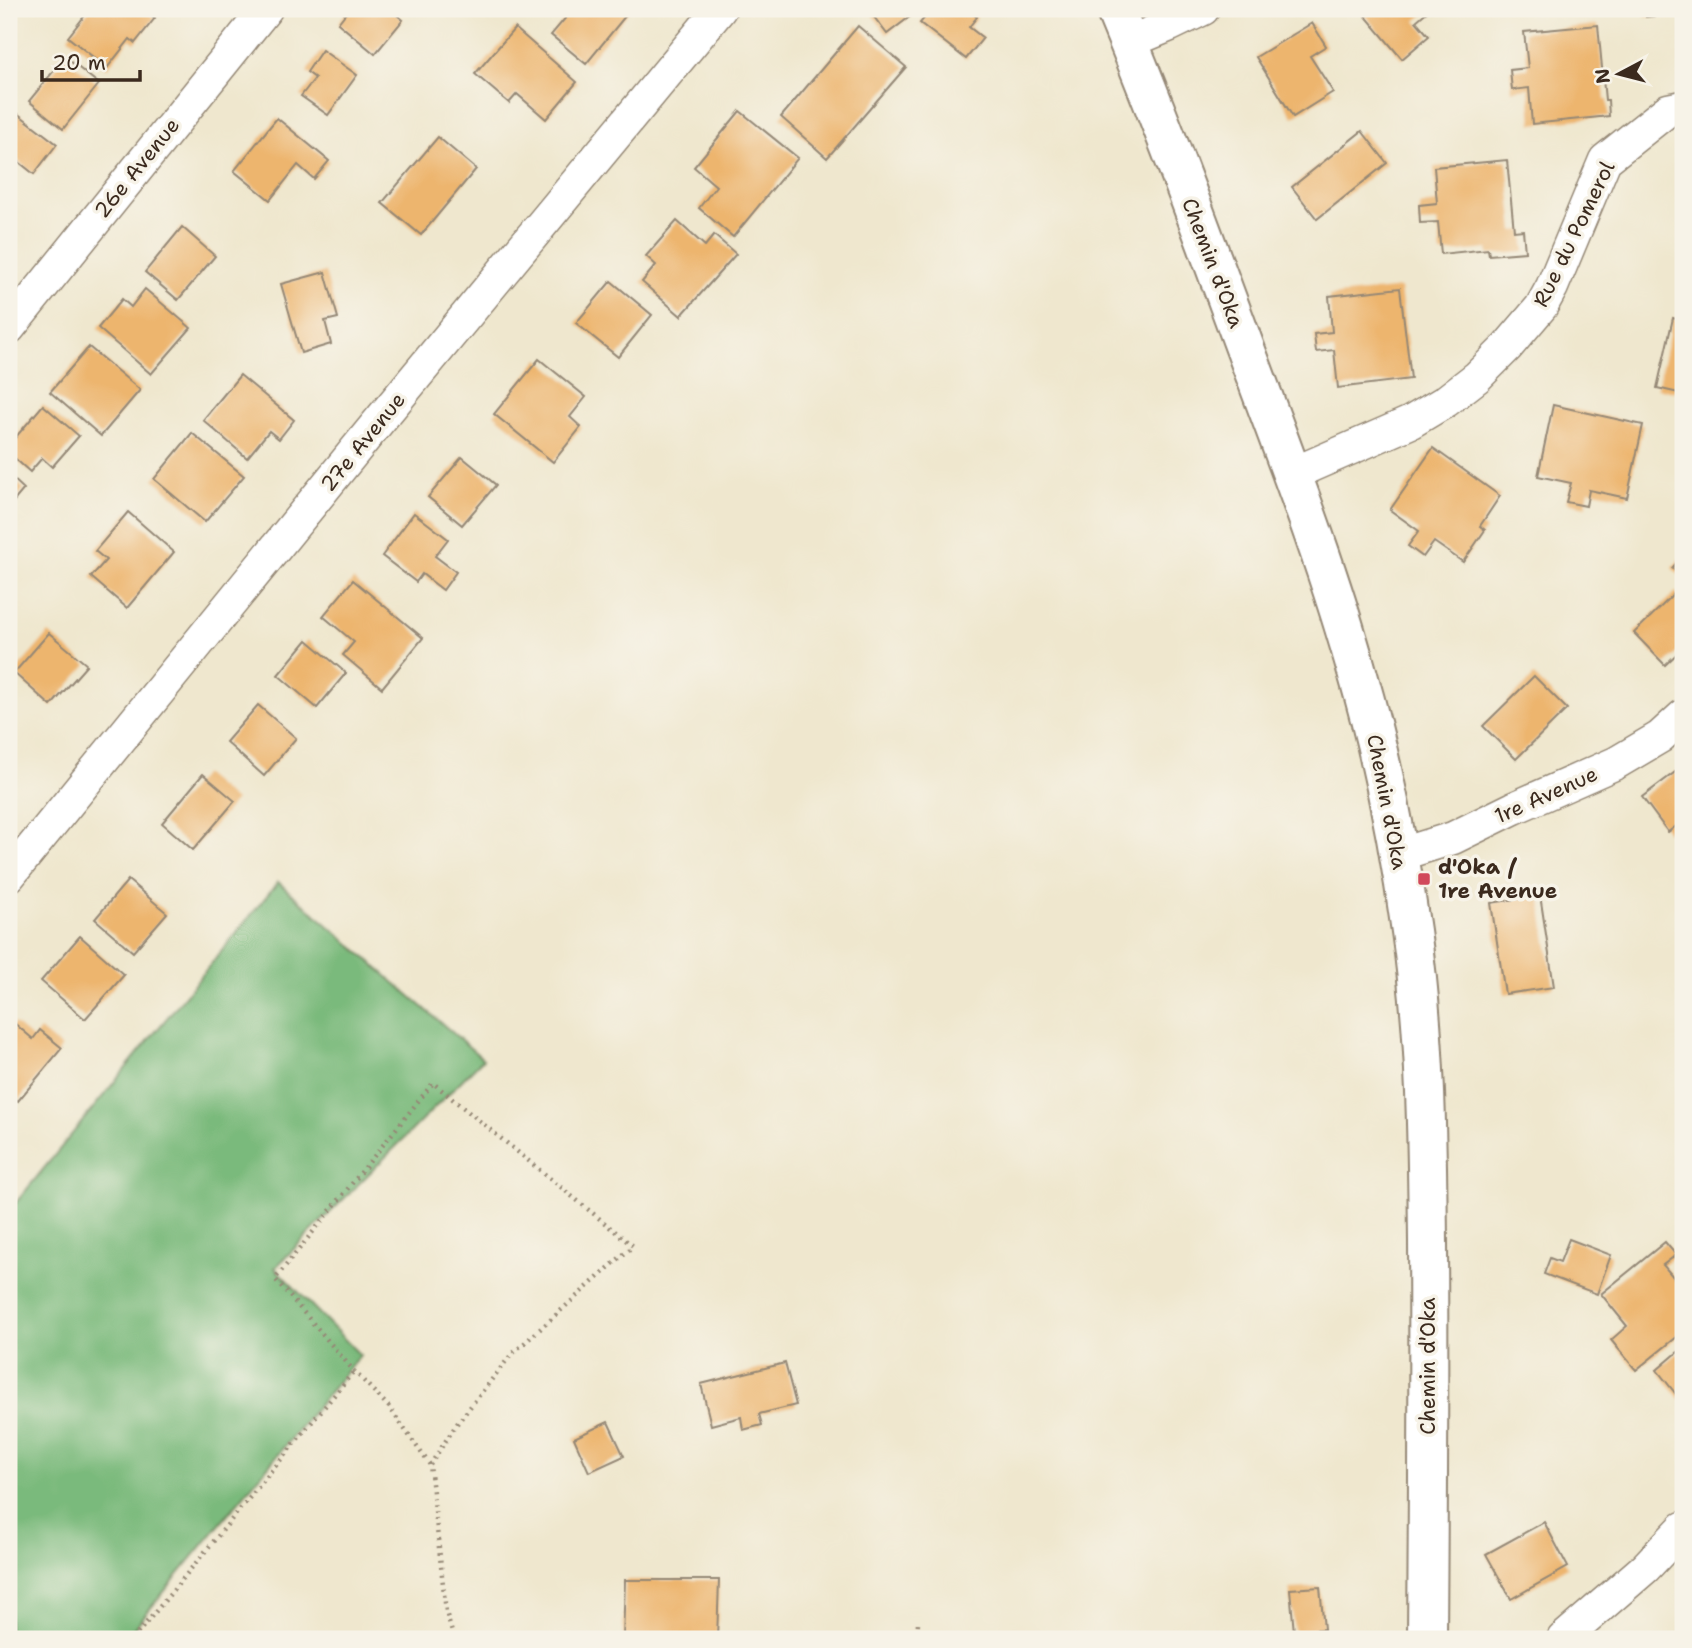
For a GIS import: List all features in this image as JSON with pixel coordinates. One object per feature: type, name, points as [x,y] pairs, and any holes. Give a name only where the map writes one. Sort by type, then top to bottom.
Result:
[{"type":"main road","name":"Chemin d'Oka","points":[[1122,26],[1292,474],[1330,583],[1358,673],[1376,745],[1398,855],[1417,975],[1427,1165],[1427,1639]]},
{"type":"street","name":"26e Avenue","points":[[9,327],[266,9]]},
{"type":"street","name":"27e Avenue","points":[[9,876],[370,432],[720,9]]},
{"type":"street","points":[[1122,26],[1170,25],[1203,9]]},
{"type":"street","name":"Rue du Pomerol","points":[[1292,474],[1411,422],[1446,401],[1477,377],[1541,307],[1605,160],[1668,110],[1683,107]]},
{"type":"street","name":"1re Avenue","points":[[1398,855],[1453,838],[1616,763],[1660,737],[1683,716]]},
{"type":"street","points":[[1563,1639],[1645,1568],[1683,1528]]},
{"type":"path","points":[[430,1465],[456,1425],[511,1355],[633,1247],[433,1083],[275,1279],[389,1407],[430,1465],[446,1612],[454,1639]]},
{"type":"path","points":[[133,1639],[355,1371]]},
{"type":"path","points":[[917,1639],[918,1622]]},
{"type":"green space","points":[[278,882],[483,1059],[275,1268],[360,1355],[125,1639],[9,1639],[9,1211]]},
{"type":"building","points":[[90,9],[143,9],[155,18],[135,43],[130,39],[107,68],[68,37]]},
{"type":"building","points":[[349,9],[390,9],[403,20],[375,54],[338,23]]},
{"type":"building","points":[[573,9],[631,9],[586,64],[551,35]]},
{"type":"building","points":[[868,9],[920,9],[887,34]]},
{"type":"building","points":[[932,9],[967,9],[977,17],[969,27],[983,38],[966,59],[920,23]]},
{"type":"building","points":[[1368,9],[1430,9],[1416,21],[1429,36],[1402,59],[1363,13]]},
{"type":"building","points":[[1645,9],[1683,9],[1683,13],[1646,17]]},
{"type":"building","points":[[1312,23],[1326,46],[1310,56],[1333,92],[1293,117],[1256,57]]},
{"type":"building","points":[[1598,25],[1609,116],[1532,124],[1529,88],[1512,90],[1510,70],[1528,68],[1524,32]]},
{"type":"building","points":[[858,26],[906,67],[827,158],[781,117]]},
{"type":"building","points":[[515,28],[577,82],[546,119],[517,94],[509,103],[475,74]]},
{"type":"building","points":[[322,50],[357,75],[328,115],[301,96],[315,78],[307,72]]},
{"type":"building","points":[[65,57],[99,84],[63,129],[29,101]]},
{"type":"building","points":[[13,110],[57,144],[34,174],[9,154],[9,116]]},
{"type":"building","points":[[740,111],[798,158],[733,237],[699,208],[716,186],[694,167]]},
{"type":"building","points":[[277,118],[329,161],[314,179],[298,165],[270,200],[234,171]]},
{"type":"building","points":[[1362,131],[1387,163],[1317,219],[1292,187]]},
{"type":"building","points":[[438,137],[476,169],[421,235],[382,203]]},
{"type":"building","points":[[1507,160],[1514,231],[1523,230],[1525,252],[1489,255],[1488,249],[1441,254],[1438,222],[1420,223],[1419,205],[1437,203],[1434,167]]},
{"type":"building","points":[[677,221],[705,246],[714,235],[736,254],[681,316],[642,282],[656,265],[646,256]]},
{"type":"building","points":[[182,227],[215,256],[178,300],[145,272]]},
{"type":"building","points":[[325,272],[338,318],[325,321],[331,344],[301,353],[281,284]]},
{"type":"building","points":[[611,281],[652,315],[618,357],[576,323]]},
{"type":"building","points":[[1400,288],[1411,379],[1338,388],[1334,350],[1316,352],[1314,334],[1332,332],[1329,296]]},
{"type":"building","points":[[145,289],[191,328],[151,374],[98,328],[122,299],[131,307]]},
{"type":"building","points":[[1673,318],[1683,321],[1683,394],[1657,388]]},
{"type":"building","points":[[89,347],[140,390],[101,436],[50,392]]},
{"type":"building","points":[[539,359],[586,397],[570,417],[581,427],[553,462],[494,414]]},
{"type":"building","points":[[240,375],[294,420],[279,439],[269,431],[247,458],[203,420]]},
{"type":"building","points":[[43,405],[79,436],[52,467],[42,458],[30,472],[9,453],[9,445]]},
{"type":"building","points":[[1553,405],[1643,425],[1627,498],[1589,490],[1586,506],[1566,502],[1571,483],[1538,476]]},
{"type":"building","points":[[192,433],[244,476],[205,522],[154,479]]},
{"type":"building","points":[[1433,448],[1500,496],[1480,526],[1485,530],[1463,562],[1434,542],[1423,557],[1408,546],[1419,531],[1390,510]]},
{"type":"building","points":[[462,457],[496,485],[462,525],[428,497]]},
{"type":"building","points":[[9,475],[24,489],[9,507]]},
{"type":"building","points":[[128,512],[174,552],[127,608],[91,577],[106,560],[95,551]]},
{"type":"building","points":[[414,513],[448,539],[435,556],[456,572],[443,590],[422,574],[416,582],[382,556]]},
{"type":"building","points":[[1683,556],[1683,578],[1672,568]]},
{"type":"building","points":[[353,580],[423,638],[382,688],[343,655],[354,642],[323,616]]},
{"type":"building","points":[[1676,592],[1683,600],[1683,648],[1665,665],[1634,633]]},
{"type":"building","points":[[49,633],[87,665],[51,706],[14,673]]},
{"type":"building","points":[[307,640],[346,673],[317,708],[278,675]]},
{"type":"building","points":[[1534,676],[1567,709],[1516,759],[1483,726]]},
{"type":"building","points":[[258,705],[296,738],[264,776],[226,742]]},
{"type":"building","points":[[1678,770],[1683,777],[1683,821],[1668,832],[1642,797]]},
{"type":"building","points":[[203,774],[235,801],[193,850],[162,823]]},
{"type":"building","points":[[128,880],[167,913],[133,952],[95,919]]},
{"type":"building","points":[[1540,895],[1554,987],[1505,994],[1491,903]]},
{"type":"building","points":[[80,936],[124,975],[85,1019],[41,981]]},
{"type":"building","points":[[14,1023],[33,1039],[40,1030],[62,1048],[18,1101],[9,1094],[9,1029]]},
{"type":"building","points":[[1569,1239],[1611,1255],[1597,1294],[1544,1274],[1550,1258],[1560,1262]]},
{"type":"building","points":[[1665,1242],[1676,1255],[1663,1265],[1674,1278],[1683,1271],[1683,1332],[1636,1370],[1611,1340],[1627,1326],[1601,1294]]},
{"type":"building","points":[[1678,1352],[1683,1359],[1683,1403],[1657,1370]]},
{"type":"building","points":[[785,1363],[796,1405],[759,1414],[762,1425],[743,1430],[741,1417],[711,1425],[701,1384]]},
{"type":"building","points":[[608,1422],[624,1456],[589,1472],[574,1438]]},
{"type":"building","points":[[1544,1522],[1568,1567],[1511,1599],[1486,1554]]},
{"type":"building","points":[[625,1580],[719,1580],[717,1639],[623,1639]]},
{"type":"building","points":[[1320,1587],[1324,1629],[1294,1632],[1290,1589]]},
{"type":"place","name":"d'Oka / 1re Avenue","points":[[1424,879]]}]
